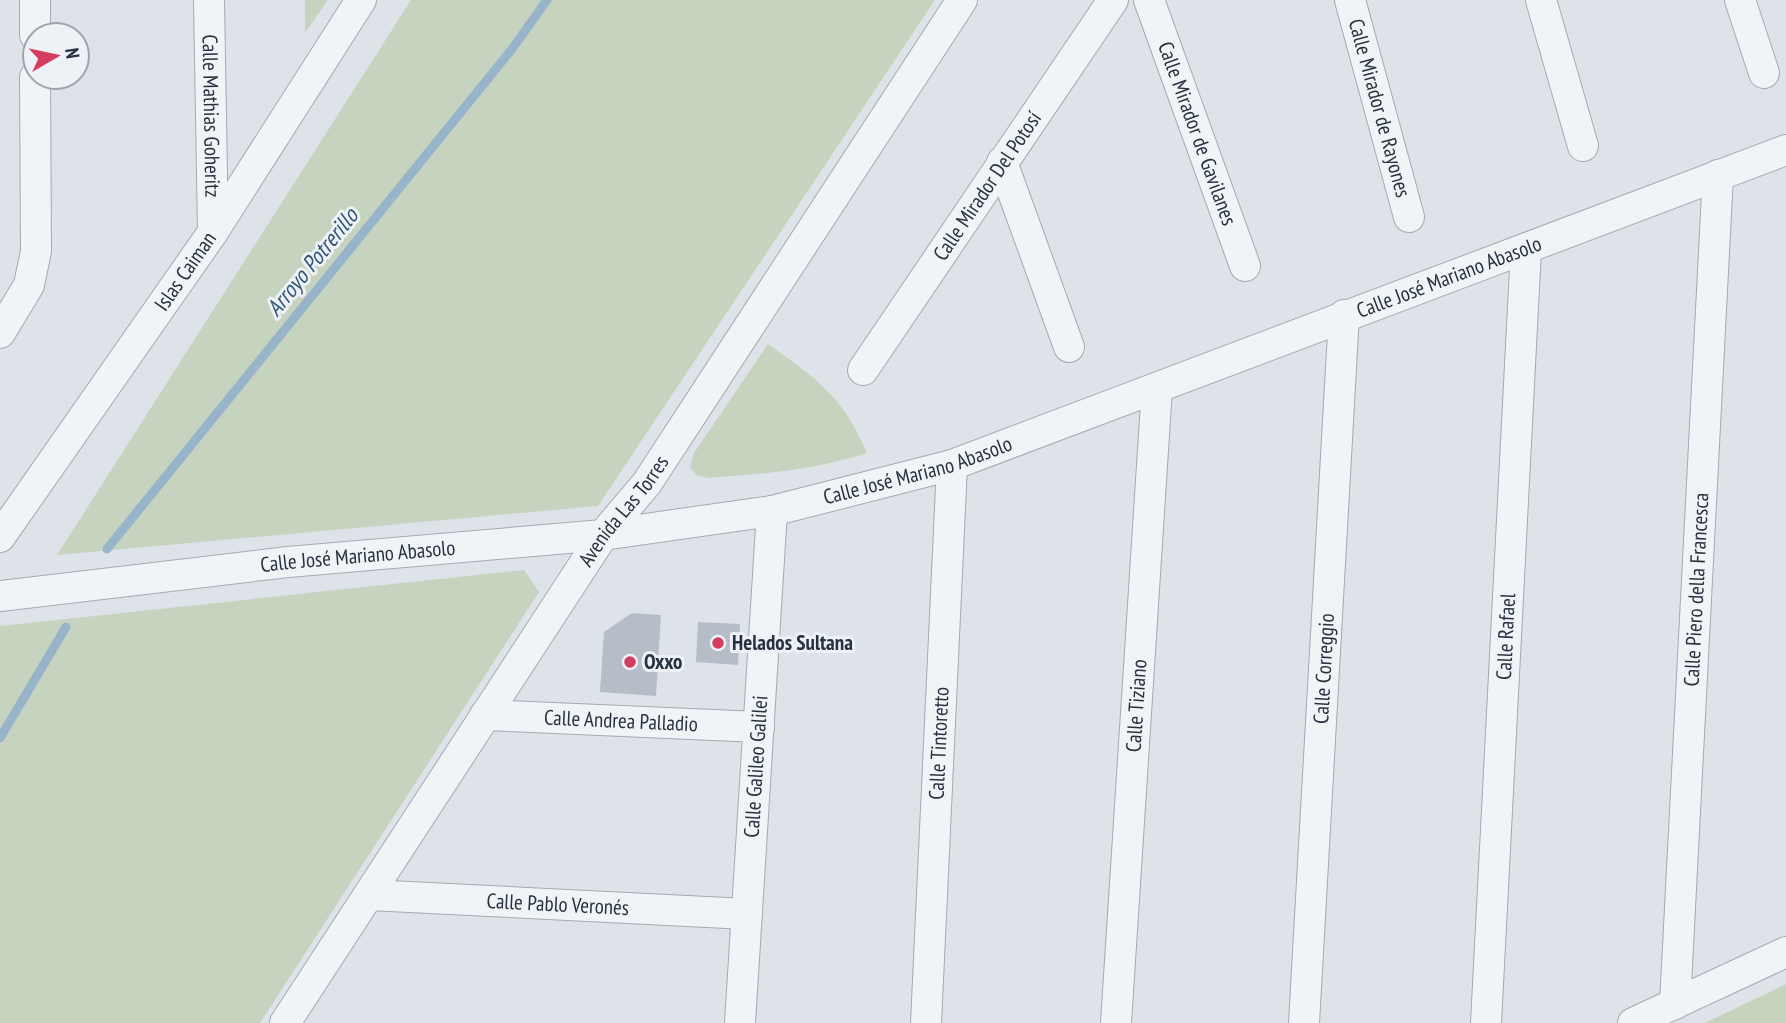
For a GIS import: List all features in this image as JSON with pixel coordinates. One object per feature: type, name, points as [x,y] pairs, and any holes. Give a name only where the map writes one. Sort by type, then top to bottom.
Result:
[{"type":"street","points":[[35,0],[35,21]]},
{"type":"street","name":"Calle Mathias Goheritz","points":[[209,0],[213,232]]},
{"type":"street","name":"Islas Caiman","points":[[0,537],[213,232],[361,0]]},
{"type":"street","name":"Avenida Las Torres","points":[[285,1023],[603,535],[647,483],[962,0]]},
{"type":"street","name":"Calle Mirador Del Potosí","points":[[863,370],[1113,0]]},
{"type":"street","name":"Calle Mirador de Gavilanes","points":[[1149,0],[1245,266]]},
{"type":"street","name":"Calle Mirador de Rayones","points":[[1350,0],[1409,217]]},
{"type":"street","points":[[1541,0],[1583,146]]},
{"type":"street","points":[[1740,0],[1764,73]]},
{"type":"street","points":[[0,333],[29,285],[36,251],[35,91]]},
{"type":"street","name":"Calle José Mariano Abasolo","points":[[0,596],[288,562],[603,535],[772,511],[952,465],[1786,150]]},
{"type":"street","points":[[1002,162],[1069,347]]},
{"type":"street","name":"Calle Piero della Francesca","points":[[1675,1004],[1718,175]]},
{"type":"street","name":"Calle Rafael","points":[[1486,1023],[1526,249]]},
{"type":"street","name":"Calle Correggio","points":[[1304,1023],[1344,315]]},
{"type":"street","name":"Calle Tiziano","points":[[1116,1023],[1157,388]]},
{"type":"street","name":"Calle Tintoretto","points":[[926,1023],[952,465]]},
{"type":"street","name":"Calle Galileo Galilei","points":[[740,1023],[772,511]]},
{"type":"street","name":"Calle Andrea Palladio","points":[[485,715],[759,727]]},
{"type":"street","name":"Calle Pablo Veronés","points":[[369,895],[747,914]]},
{"type":"street","points":[[1633,1023],[1786,952]]},
{"type":"green space","points":[[305,0],[328,0],[305,33]]},
{"type":"green space","points":[[411,0],[935,0],[598,506],[57,555]]},
{"type":"green space","points":[[768,344],[815,379],[838,402],[867,453],[828,464],[789,470],[709,478],[696,475],[690,467],[694,453]]},
{"type":"green space","points":[[524,570],[539,592],[260,1023],[0,1023],[0,626]]},
{"type":"green space","points":[[1786,984],[1786,1023],[1705,1023]]},
{"type":"building","name":"Oxxo","points":[[632,613],[661,615],[656,696],[600,692],[604,632]]},
{"type":"building","name":"Helados Sultana","points":[[698,622],[740,624],[738,665],[696,662]]},
{"type":"waterway","name":"Arroyo Potrerillo","points":[[107,549],[512,49],[547,0]]},
{"type":"waterway","name":"Arroyo Potrerillo","points":[[0,738],[66,627]]},
{"type":"place","name":"Helados Sultana","points":[[718,643]]},
{"type":"place","name":"Oxxo","points":[[630,662]]}]
